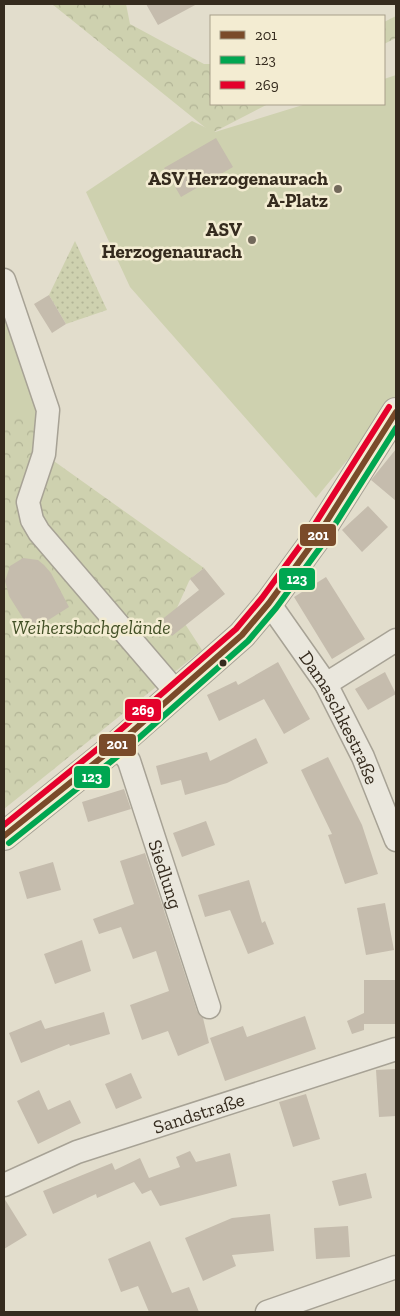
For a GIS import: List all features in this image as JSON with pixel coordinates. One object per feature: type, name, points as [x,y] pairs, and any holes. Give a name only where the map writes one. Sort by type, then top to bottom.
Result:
[{"type":"street","points":[[4,280],[48,410],[44,454],[28,502],[32,520],[39,532],[177,692]]},
{"type":"street","points":[[4,836],[117,745],[242,634],[269,603],[315,540],[396,412]]},
{"type":"street","name":"Damaschkestraße","points":[[269,603],[326,684],[363,756],[396,840]]},
{"type":"street","points":[[326,684],[396,640]]},
{"type":"street","name":"Siedlung","points":[[117,745],[130,761],[209,1007]]},
{"type":"street","name":"Sandstraße","points":[[4,1185],[77,1152],[396,1048]]},
{"type":"street","points":[[267,1312],[396,1267]]},
{"type":"green space","points":[[52,4],[126,4],[130,24],[204,64],[210,64],[210,105],[266,105],[212,133]]},
{"type":"green space","points":[[396,16],[396,38],[385,44],[385,22]]},
{"type":"green space","name":"ASV Herzogenaurach","points":[[396,75],[396,401],[316,498],[130,287],[86,192],[192,121],[215,132],[303,105],[385,105],[385,79]]},
{"type":"green space","points":[[75,241],[107,310],[66,324],[49,295]]},
{"type":"green space","points":[[4,314],[40,415],[4,461]]},
{"type":"green space","name":"Weihersbachgelände","points":[[48,410],[44,454],[204,568],[190,579],[176,610],[202,650],[4,809],[4,420]]},
{"type":"building","points":[[146,4],[197,4],[158,25]]},
{"type":"building","points":[[216,138],[233,167],[181,197],[164,168]]},
{"type":"building","points":[[49,295],[66,324],[52,333],[34,304]]},
{"type":"building","points":[[396,449],[396,501],[371,480]]},
{"type":"building","points":[[368,506],[388,527],[362,552],[342,530]]},
{"type":"building","points":[[23,558],[38,560],[44,565],[51,573],[69,607],[31,631],[9,596],[5,581],[10,566]]},
{"type":"building","points":[[204,568],[225,594],[172,636],[160,621],[199,590],[190,579]]},
{"type":"building","points":[[326,577],[365,639],[332,659],[294,597]]},
{"type":"building","points":[[278,662],[310,719],[284,734],[264,699],[219,721],[207,695],[236,681],[238,685]]},
{"type":"building","points":[[385,672],[396,694],[368,710],[355,689]]},
{"type":"building","points":[[256,738],[268,763],[227,783],[185,795],[181,780],[161,785],[156,766],[207,752],[210,761]]},
{"type":"building","points":[[328,757],[362,825],[378,874],[345,884],[328,835],[332,834],[301,770]]},
{"type":"building","points":[[124,789],[131,809],[88,822],[82,802]]},
{"type":"building","points":[[206,821],[215,845],[182,857],[173,833]]},
{"type":"building","points":[[145,853],[197,1011],[203,1018],[209,1043],[178,1056],[168,1031],[142,1040],[130,1005],[169,991],[156,951],[133,959],[121,927],[99,934],[93,919],[134,904],[120,861]]},
{"type":"building","points":[[53,862],[61,890],[27,899],[19,872]]},
{"type":"building","points":[[249,880],[262,923],[265,921],[274,944],[248,954],[230,910],[205,917],[198,895]]},
{"type":"building","points":[[385,903],[394,950],[366,955],[357,908]]},
{"type":"building","points":[[82,940],[91,971],[55,984],[44,954]]},
{"type":"building","points":[[364,980],[396,980],[396,1024],[364,1024],[364,1030],[352,1034],[347,1021],[364,1013]]},
{"type":"building","points":[[104,1012],[110,1034],[70,1046],[69,1044],[21,1063],[9,1033],[41,1020],[45,1029]]},
{"type":"building","points":[[305,1016],[316,1049],[225,1081],[210,1038],[243,1026],[247,1037]]},
{"type":"building","points":[[396,1069],[396,1116],[379,1117],[376,1070]]},
{"type":"building","points":[[131,1073],[142,1098],[116,1109],[105,1084]]},
{"type":"building","points":[[39,1090],[48,1110],[70,1100],[81,1123],[38,1144],[17,1101]]},
{"type":"building","points":[[306,1094],[320,1139],[293,1147],[279,1102]]},
{"type":"building","points":[[190,1151],[196,1162],[230,1153],[237,1186],[160,1206],[151,1190],[142,1194],[134,1182],[97,1198],[96,1194],[53,1214],[43,1191],[112,1163],[115,1170],[140,1158],[149,1178],[180,1167],[176,1157]]},
{"type":"building","points":[[366,1173],[372,1198],[339,1206],[332,1181]]},
{"type":"building","points":[[4,1198],[27,1235],[4,1249]]},
{"type":"building","points":[[270,1214],[274,1251],[232,1255],[236,1266],[203,1281],[185,1238],[232,1218]]},
{"type":"building","points":[[348,1226],[350,1257],[316,1259],[314,1228]]},
{"type":"building","points":[[150,1241],[172,1293],[189,1287],[199,1312],[149,1312],[138,1286],[121,1292],[108,1259]]},
{"type":"transit line","name":"269","points":[[4,825],[111,738],[236,629],[262,598],[308,535],[389,407]]},
{"type":"transit line","name":"201","points":[[4,836],[117,745],[242,635],[269,603],[315,540],[396,412]]},
{"type":"transit line","name":"123","points":[[9,843],[123,752],[248,641],[276,608],[322,545],[396,428]]},
{"type":"place","name":"ASV Herzogenaurach A-Platz","points":[[338,189]]},
{"type":"place","name":"ASV Herzogenaurach","points":[[252,240]]}]
